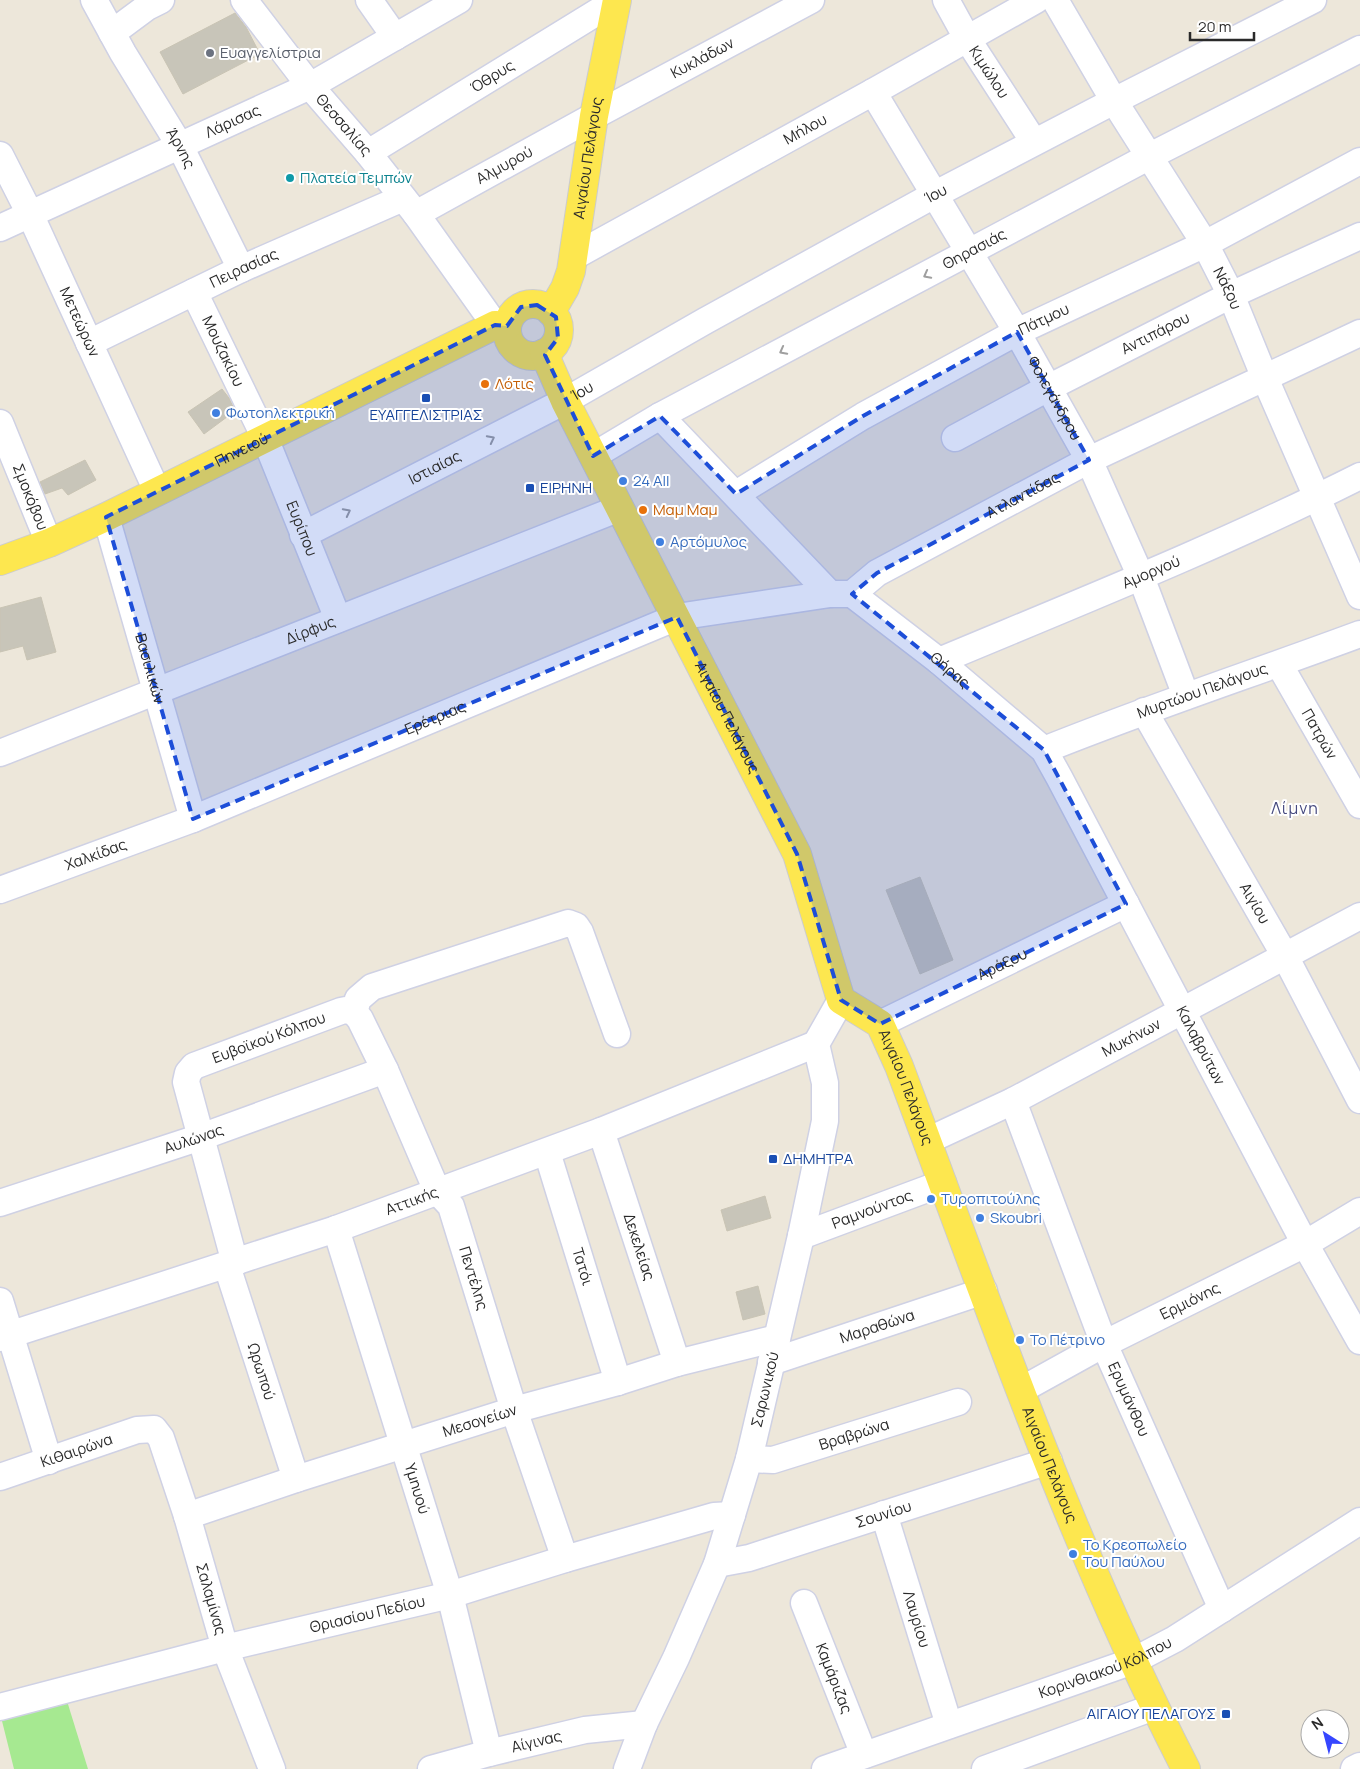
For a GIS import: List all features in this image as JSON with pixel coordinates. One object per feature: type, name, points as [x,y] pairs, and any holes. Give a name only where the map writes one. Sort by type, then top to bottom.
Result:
[{"type":"main road","name":"Αιγαίου Πελάγους","points":[[551,312],[570,276],[594,116],[617,0]]},
{"type":"main road","name":"Πηνειού","points":[[0,560],[50,543],[106,517],[265,438],[501,326],[521,307],[537,304],[551,312]]},
{"type":"main road","points":[[501,326],[518,351],[531,356],[544,353],[555,344],[558,338],[558,324],[551,312]]},
{"type":"main road","name":"Αιγαίου Πελάγους","points":[[544,353],[565,401],[797,854],[841,1000],[880,1024],[899,1066],[1021,1390],[1105,1598],[1154,1707],[1186,1769]]},
{"type":"street","name":"Άρνης","points":[[94,0],[180,146],[240,269]]},
{"type":"street","points":[[112,33],[147,7],[161,0]]},
{"type":"street","name":"Θεσσαλίας","points":[[244,0],[310,86],[368,153],[410,206],[501,326]]},
{"type":"street","points":[[369,0],[395,37]]},
{"type":"street","name":"Λάρισας","points":[[0,228],[310,86],[460,0]]},
{"type":"street","name":"Όθρυς","points":[[368,153],[617,0]]},
{"type":"street","name":"Κυκλάδων","points":[[594,116],[811,0]]},
{"type":"street","name":"Κιμώλου","points":[[946,0],[968,40],[1034,142]]},
{"type":"street","name":"Μήλου","points":[[573,257],[968,40],[1036,0]]},
{"type":"street","name":"Νάξου","points":[[1055,0],[1114,101],[1205,244],[1231,294],[1264,376],[1360,596]]},
{"type":"street","name":"Ίου","points":[[565,401],[705,321],[934,195],[1313,0]]},
{"type":"street","name":"Θηρασιάς","points":[[593,456],[660,416],[1150,156],[1360,49]]},
{"type":"street","name":"Φολεγάνδρου","points":[[873,92],[1017,332],[1089,460],[1141,577],[1186,696]]},
{"type":"street","name":"Αλμυρού","points":[[410,206],[594,116]]},
{"type":"street","name":"Μετεώρων","points":[[0,155],[30,214],[157,491]]},
{"type":"street","name":"Πάτμου","points":[[736,494],[863,416],[1017,332],[1205,244],[1360,161]]},
{"type":"street","name":"Πειρασίας","points":[[89,343],[240,269],[410,206]]},
{"type":"street","name":"Αντιπάρου","points":[[956,438],[1048,388],[1231,294],[1360,236]]},
{"type":"street","name":"Μουζακίου","points":[[194,292],[265,438]]},
{"type":"street","name":"Ατλαντίδας","points":[[841,594],[1089,460],[1360,332]]},
{"type":"street","name":"Ιστιαίας","points":[[303,535],[565,401]]},
{"type":"street","name":"Θήρας","points":[[660,416],[736,494],[841,594],[939,662],[1044,750]]},
{"type":"street","name":"Σμοκόβου","points":[[0,423],[50,543]]},
{"type":"street","name":"Ευρίπου","points":[[265,438],[338,619]]},
{"type":"street","name":"Αμοργού","points":[[939,662],[1141,577],[1360,476]]},
{"type":"street","name":"Δίρφυς","points":[[0,753],[620,508]]},
{"type":"street","name":"Βασιλικών","points":[[106,517],[193,819]]},
{"type":"street","points":[[677,617],[841,594]]},
{"type":"street","name":"Ερέτριας","points":[[193,819],[677,617]]},
{"type":"street","name":"Μυρτώου Πελάγους","points":[[1044,750],[1144,710],[1280,664],[1360,634]]},
{"type":"street","name":"Πατρών","points":[[1280,664],[1360,805]]},
{"type":"street","name":"Αιγίου","points":[[1144,710],[1284,956],[1360,1100]]},
{"type":"street","name":"Καλαβρύτων","points":[[1044,750],[1060,777],[1305,1244],[1360,1341]]},
{"type":"street","name":"Χαλκίδας","points":[[0,890],[193,819]]},
{"type":"street","name":"Αράξου","points":[[880,1024],[1126,904]]},
{"type":"street","name":"Μυκήνων","points":[[927,1141],[1013,1101],[1360,916]]},
{"type":"street","points":[[354,1012],[358,999],[372,987],[568,923],[576,926],[580,932],[617,1034]]},
{"type":"street","points":[[816,1044],[841,1000]]},
{"type":"street","name":"Ευβοϊκού Κόλπου","points":[[188,1073],[194,1066],[332,1015],[346,1010],[354,1012]]},
{"type":"street","name":"Πεντέλης","points":[[354,1012],[360,1019],[385,1070],[437,1191],[451,1206],[514,1410],[565,1559]]},
{"type":"street","name":"Αττικής","points":[[5,1337],[336,1229],[600,1132],[816,1044]]},
{"type":"street","name":"Σαρωνικού","points":[[627,1769],[644,1724],[676,1658],[717,1564],[750,1459],[825,1121],[825,1083],[816,1044]]},
{"type":"street","name":"Αυλώνας","points":[[0,1204],[200,1137],[385,1070]]},
{"type":"street","name":"Ωρωπού","points":[[188,1073],[186,1082],[231,1264],[296,1479]]},
{"type":"street","name":"Ερυμάνθου","points":[[1013,1101],[1104,1344],[1222,1609]]},
{"type":"street","name":"Δεκελείας","points":[[600,1132],[677,1363]]},
{"type":"street","name":"Τατόι","points":[[547,1152],[618,1382]]},
{"type":"street","name":"Ραμνούντος","points":[[801,1236],[943,1183]]},
{"type":"street","name":"Ερμιόνης","points":[[1021,1390],[1104,1344],[1305,1244],[1360,1212]]},
{"type":"street","name":"Υμηυού","points":[[336,1229],[450,1595],[489,1752]]},
{"type":"street","name":"Μαραθώνα","points":[[774,1350],[984,1291]]},
{"type":"street","points":[[0,1301],[5,1337],[49,1461]]},
{"type":"street","name":"Μεσογείων","points":[[187,1516],[403,1444],[677,1363],[774,1350]]},
{"type":"street","name":"Βραβρώνα","points":[[750,1459],[773,1460],[958,1402]]},
{"type":"street","name":"Κιθαιρώνα","points":[[0,1477],[137,1430],[154,1429]]},
{"type":"street","name":"Σαλαμίνας","points":[[154,1429],[161,1438],[187,1516],[225,1648],[272,1769]]},
{"type":"street","name":"Σουνίου","points":[[717,1564],[749,1558],[1049,1461]]},
{"type":"street","name":"Λαυρίου","points":[[884,1514],[949,1724]]},
{"type":"street","name":"Θριασίου Πεδίου","points":[[0,1706],[225,1648],[450,1595],[565,1559],[714,1516],[732,1515]]},
{"type":"street","name":"Κορινθιακού Κόλπου","points":[[826,1769],[949,1724],[1133,1661],[1175,1639],[1360,1520]]},
{"type":"street","name":"Καμάριζας","points":[[804,1603],[864,1755]]},
{"type":"street","points":[[985,1769],[1154,1707]]},
{"type":"street","name":"Αίγινας","points":[[432,1769],[489,1752],[586,1730],[644,1724]]},
{"type":"street","points":[[1354,1769],[1360,1766]]},
{"type":"highlighted area","points":[[537,305],[556,317],[558,338],[545,355],[593,456],[660,416],[736,494],[863,416],[1017,332],[1089,460],[877,573],[852,594],[1044,750],[1126,904],[880,1024],[841,1000],[797,854],[677,617],[193,819],[106,517],[495,325],[507,326],[521,307]]},
{"type":"green space","points":[[67,1701],[88,1769],[14,1769],[1,1717]]},
{"type":"building","name":"Ευαγγελίστρια","points":[[235,13],[246,27],[260,54],[183,94],[160,52]]},
{"type":"building","points":[[222,389],[235,411],[204,434],[188,412]]},
{"type":"building","points":[[85,460],[96,480],[68,495],[62,488],[45,494],[40,482]]},
{"type":"building","points":[[41,597],[56,652],[27,660],[23,646],[0,652],[0,608]]},
{"type":"building","points":[[920,877],[953,960],[920,974],[886,890]]},
{"type":"building","points":[[765,1196],[771,1218],[727,1231],[721,1210]]},
{"type":"building","points":[[758,1286],[765,1314],[743,1320],[736,1292]]},
{"type":"place","name":"Ευαγγελίστρια","points":[[210,53]]},
{"type":"place","name":"Πλατεία Τεμπών","points":[[290,178]]},
{"type":"place","name":"Λότις","points":[[485,384]]},
{"type":"place","name":"ΕΥΑΓΓΕΛΙΣΤΡΙΑΣ","points":[[426,398]]},
{"type":"place","name":"Φωτοηλεκτρική","points":[[216,413]]},
{"type":"place","name":"24 All","points":[[623,481]]},
{"type":"place","name":"ΕΙΡΗΝΗ","points":[[530,488]]},
{"type":"place","name":"Μαμ Μαμ","points":[[643,510]]},
{"type":"place","name":"Αρτόμυλος","points":[[660,542]]},
{"type":"place","name":"ΔΗΜΗΤΡΑ","points":[[773,1159]]},
{"type":"place","name":"Τυροπιτούλης","points":[[931,1199]]},
{"type":"place","name":"Skoubri","points":[[980,1218]]},
{"type":"place","name":"Το Πέτρινο","points":[[1020,1340]]},
{"type":"place","name":"Το Κρεοπωλείο Του Παύλου","points":[[1073,1554]]},
{"type":"place","name":"ΑΙΓΑΙΟΥ ΠΕΛΑΓΟΥΣ","points":[[1226,1714]]},
{"type":"district","name":"Λίμνη","points":[[1295,808]]}]
